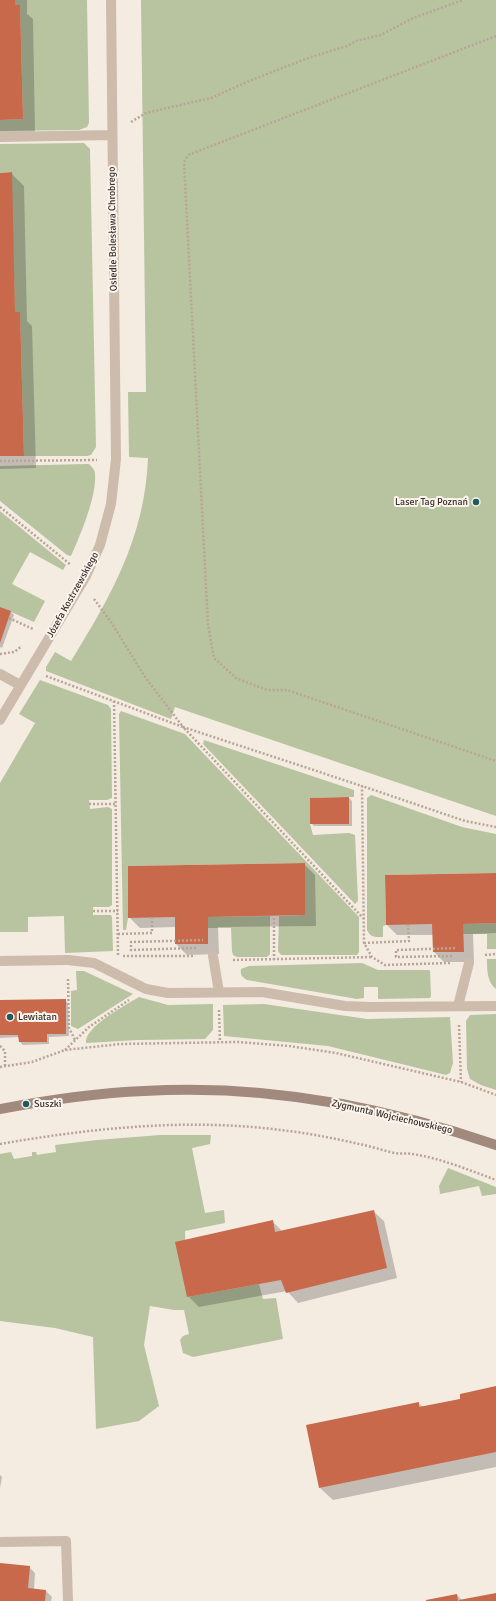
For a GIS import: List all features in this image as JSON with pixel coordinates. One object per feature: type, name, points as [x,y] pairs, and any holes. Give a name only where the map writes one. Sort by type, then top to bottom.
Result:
[{"type":"street","name":"Osiedle Bolesława Chrobrego","points":[[111,0],[116,459]]},
{"type":"street","points":[[0,137],[112,135]]},
{"type":"street","name":"Józefa Kostrzewskiego","points":[[0,720],[82,582],[100,545],[111,504],[116,459]]},
{"type":"street","points":[[0,674],[20,685]]},
{"type":"street","points":[[213,956],[219,992]]},
{"type":"street","points":[[0,961],[68,960],[94,964],[146,989],[168,993],[262,992],[345,1006],[369,1008],[496,1006]]},
{"type":"street","points":[[458,1006],[469,963]]},
{"type":"street","name":"Zygmunta Wojciechowskiego","points":[[0,1109],[59,1099],[145,1091],[208,1090],[246,1092],[312,1099],[372,1110],[456,1132],[496,1145]]},
{"type":"street","points":[[0,1542],[66,1541],[68,1601]]},
{"type":"path","points":[[112,135],[146,113],[211,98],[254,79],[311,57],[347,46],[356,40],[380,35],[413,18],[463,0]]},
{"type":"path","points":[[496,36],[188,155],[184,162],[208,625],[214,658],[236,678],[267,690],[287,690],[496,761]]},
{"type":"path","points":[[0,461],[99,460],[99,467]]},
{"type":"path","points":[[0,507],[72,566],[75,559]]},
{"type":"path","points":[[82,582],[111,622],[146,677],[183,728],[364,919]]},
{"type":"path","points":[[9,618],[35,630]]},
{"type":"path","points":[[42,675],[183,728],[465,820],[496,828]]},
{"type":"path","points":[[114,701],[118,975]]},
{"type":"path","points":[[362,786],[364,943],[372,957],[385,965],[469,963],[488,954],[496,954]]},
{"type":"path","points":[[89,804],[115,804]]},
{"type":"path","points":[[93,911],[118,911]]},
{"type":"path","points":[[274,916],[274,960],[372,957]]},
{"type":"path","points":[[118,934],[152,933],[152,917]]},
{"type":"path","points":[[364,943],[409,941],[408,925]]},
{"type":"path","points":[[198,940],[131,942],[131,950],[200,948]]},
{"type":"path","points":[[451,948],[396,950],[396,957],[457,955]]},
{"type":"path","points":[[68,960],[69,1028],[75,1040]]},
{"type":"path","points":[[65,1050],[89,1027],[146,989]]},
{"type":"path","points":[[219,992],[220,1042]]},
{"type":"path","points":[[458,1006],[461,1082]]},
{"type":"path","points":[[0,1067],[32,1062],[65,1050],[120,1044],[220,1042],[289,1046],[336,1053],[461,1082],[496,1095]]},
{"type":"path","points":[[0,1046],[5,1051],[5,1066]]},
{"type":"path","points":[[0,1144],[120,1127],[178,1125],[239,1126],[314,1135],[396,1153],[411,1154],[470,1170],[496,1180]]},
{"type":"green space","points":[[15,0],[87,0],[89,123],[87,127],[79,130],[0,131],[0,120],[23,119],[20,5],[15,5]]},
{"type":"green space","points":[[141,0],[496,0],[496,816],[175,707],[171,719],[46,671],[46,667],[55,652],[71,661],[112,589],[133,540],[145,487],[148,458],[129,457],[128,392],[146,392]]},
{"type":"green space","points":[[84,143],[90,149],[96,447],[91,455],[87,456],[24,456],[20,312],[15,312],[11,172],[0,173],[0,144]]},
{"type":"green space","points":[[89,464],[95,473],[95,483],[91,504],[71,556],[67,555],[0,501],[0,466]]},
{"type":"green space","points":[[0,511],[66,565],[63,570],[30,552],[12,584],[45,601],[34,622],[0,607]]},
{"type":"green space","points":[[40,680],[108,705],[111,709],[112,798],[107,800],[89,800],[90,809],[108,807],[112,809],[112,905],[109,907],[93,907],[93,915],[111,915],[113,951],[65,953],[64,916],[28,917],[28,932],[0,932],[0,783],[35,723],[19,714]]},
{"type":"green space","points":[[121,711],[185,734],[359,917],[359,952],[357,955],[281,955],[278,951],[279,916],[305,915],[304,863],[128,866],[128,918],[126,930],[123,930],[119,714]]},
{"type":"green space","points":[[204,740],[354,790],[354,797],[310,798],[310,824],[313,835],[349,833],[355,835],[358,901],[355,904],[203,744]]},
{"type":"green space","points":[[371,795],[462,827],[496,834],[496,873],[385,875],[386,925],[383,926],[383,937],[372,936],[367,930],[367,798]]},
{"type":"green space","points":[[270,916],[270,954],[267,957],[237,957],[233,955],[232,951],[231,928],[208,928],[208,917]]},
{"type":"green space","points":[[496,923],[496,949],[487,949],[487,934],[463,934],[463,924]]},
{"type":"green space","points":[[487,959],[496,959],[496,989],[489,979]]},
{"type":"green space","points":[[362,963],[378,970],[429,970],[431,996],[430,998],[378,999],[378,987],[364,987],[364,998],[357,999],[247,980],[241,974],[241,969],[249,966]]},
{"type":"green space","points":[[76,971],[84,971],[133,994],[78,1029],[71,1026],[71,991],[77,990]]},
{"type":"green space","points":[[139,997],[168,1005],[213,1004],[213,1030],[205,1039],[138,1040],[86,1043],[87,1037],[98,1024]]},
{"type":"green space","points":[[264,1004],[367,1019],[450,1017],[453,1063],[450,1073],[446,1075],[328,1046],[224,1036],[223,1005]]},
{"type":"green space","points":[[496,1014],[496,1090],[481,1085],[470,1079],[467,1069],[466,1021],[470,1015]]},
{"type":"green space","points":[[160,1135],[211,1135],[210,1144],[192,1148],[205,1213],[224,1210],[225,1223],[185,1231],[187,1297],[259,1284],[263,1299],[276,1298],[283,1339],[193,1357],[183,1353],[180,1340],[183,1336],[189,1334],[184,1310],[150,1306],[144,1345],[159,1406],[139,1421],[96,1429],[93,1337],[55,1328],[0,1321],[0,1154],[11,1152],[14,1159],[32,1156],[32,1152],[36,1152],[37,1155],[56,1152],[55,1145]]},
{"type":"green space","points":[[448,1168],[496,1187],[496,1194],[482,1196],[479,1186],[440,1194],[439,1186]]},
{"type":"building","points":[[0,0],[15,0],[15,5],[20,5],[23,119],[0,120]]},
{"type":"building","points":[[12,172],[15,312],[20,312],[24,456],[0,456],[0,173]]},
{"type":"building","points":[[0,607],[11,611],[0,643]]},
{"type":"building","points":[[349,797],[349,824],[310,824],[310,798]]},
{"type":"building","points":[[305,863],[305,915],[208,917],[208,944],[175,944],[175,917],[128,918],[128,866]]},
{"type":"building","points":[[496,873],[496,923],[463,924],[464,952],[433,952],[432,924],[386,925],[385,875]]},
{"type":"building","points":[[66,999],[66,1034],[47,1034],[47,1042],[19,1042],[18,1035],[0,1035],[0,1000]]},
{"type":"building","points":[[374,1210],[387,1268],[286,1293],[281,1280],[187,1297],[175,1242],[273,1220],[275,1232]]},
{"type":"building","points":[[496,1386],[496,1452],[319,1488],[306,1425],[419,1402],[419,1407],[460,1399],[460,1394]]},
{"type":"building","points":[[0,1563],[30,1566],[28,1588],[46,1590],[45,1601],[0,1601]]},
{"type":"building","points":[[496,1593],[496,1601],[459,1601],[459,1600]]},
{"type":"building","points":[[457,1594],[458,1601],[426,1601],[426,1600]]},
{"type":"place","name":"Laser Tag Poznań","points":[[476,502]]},
{"type":"place","name":"Lewiatan","points":[[10,1017]]},
{"type":"place","name":"Suszki","points":[[26,1104]]}]
